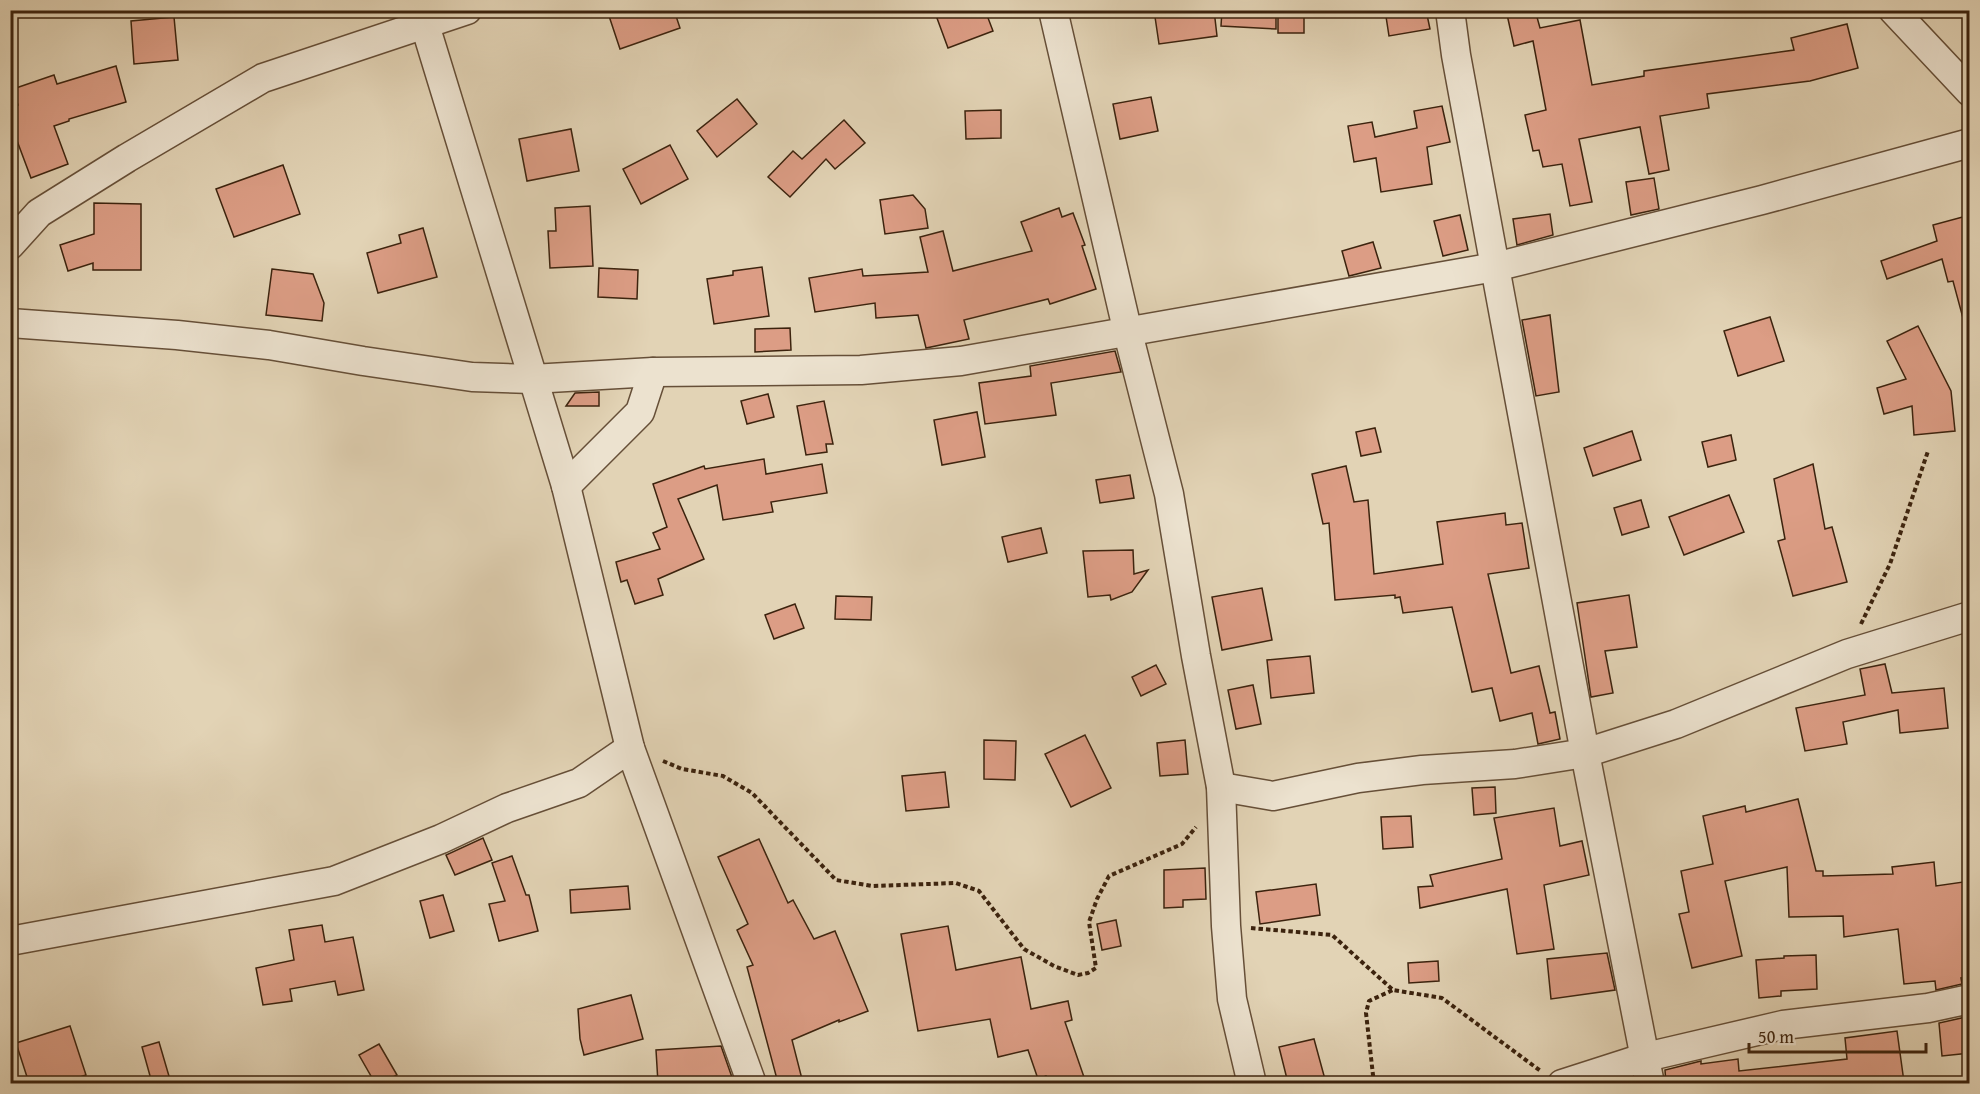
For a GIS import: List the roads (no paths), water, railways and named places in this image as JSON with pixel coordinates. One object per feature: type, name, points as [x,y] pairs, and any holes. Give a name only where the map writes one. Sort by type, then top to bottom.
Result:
[{"type":"street","points":[[10,245],[39,213],[263,78],[468,10]]},
{"type":"street","points":[[1053,10],[1128,333],[1169,494],[1221,787],[1226,926],[1232,999],[1252,1083]]},
{"type":"street","points":[[1450,10],[1456,55],[1495,267],[1648,1070]]},
{"type":"street","points":[[1893,10],[1970,92]]},
{"type":"street","points":[[425,25],[566,486],[630,748],[752,1083]]},
{"type":"street","points":[[10,323],[77,326],[188,336],[269,345],[472,376],[532,379],[653,372],[872,369],[961,361],[1495,267],[1762,200],[1970,143]]},
{"type":"street","points":[[566,486],[640,412],[653,372]]},
{"type":"street","points":[[1221,787],[1273,796],[1368,777],[1422,770],[1515,764],[1586,753],[1676,724],[1846,654],[1970,616]]},
{"type":"street","points":[[10,941],[334,880],[441,838],[507,808],[579,783],[630,748]]},
{"type":"street","points":[[1555,1080],[1648,1070],[1783,1025],[1928,1008],[1970,999]]}]
